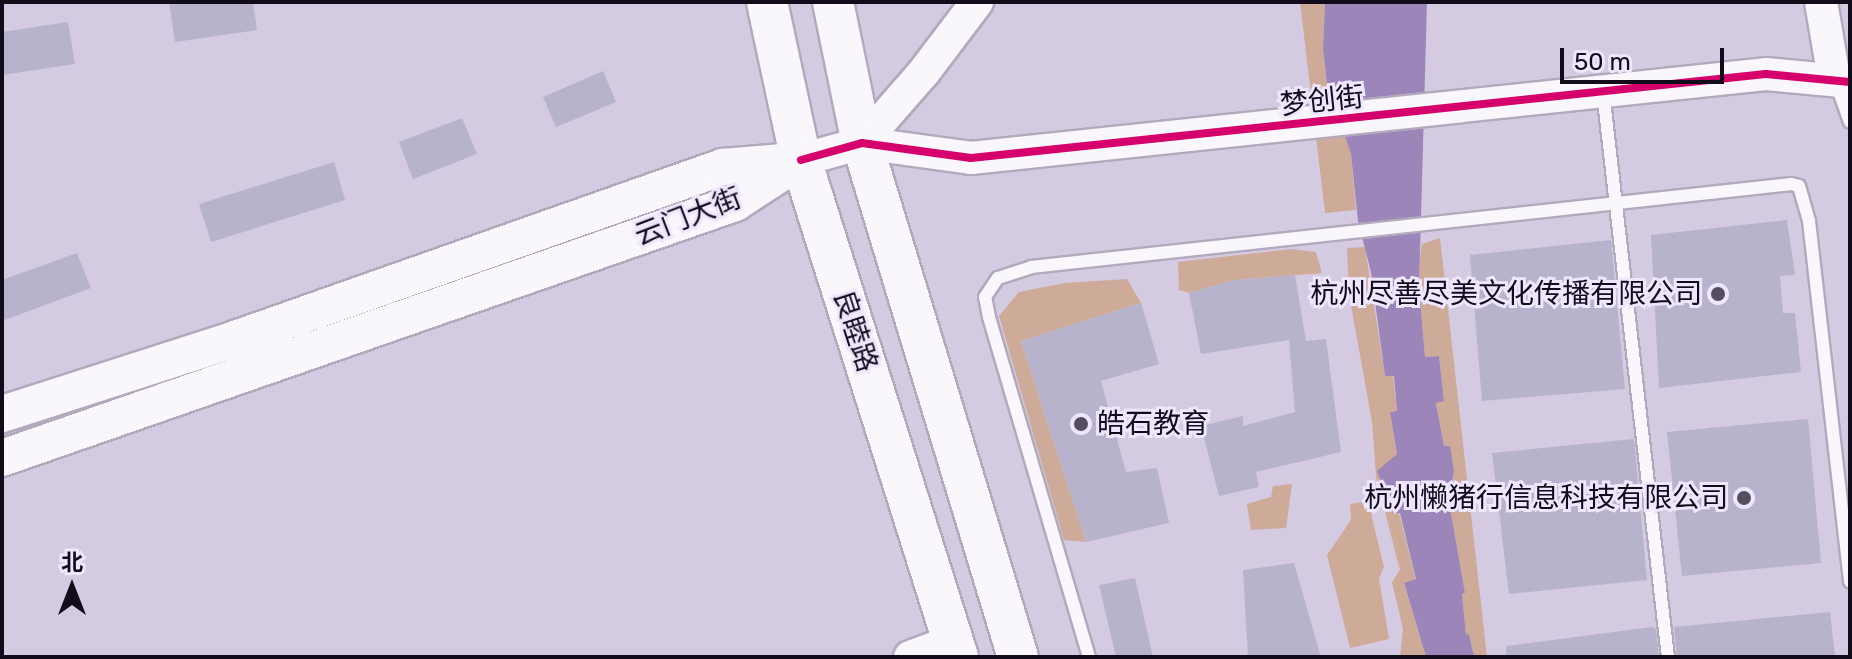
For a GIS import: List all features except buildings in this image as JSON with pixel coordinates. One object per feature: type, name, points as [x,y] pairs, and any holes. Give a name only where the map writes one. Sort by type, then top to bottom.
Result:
[{"type":"main road","name":"良睦路","points":[[767,2],[801,160],[955,649]]},
{"type":"main road","points":[[833,2],[862,143],[1018,657]]},
{"type":"main road","name":"云门大街","points":[[2,414],[191,354],[723,167],[801,160]]},
{"type":"main road","name":"云门大街","points":[[2,458],[735,203],[801,160]]},
{"type":"street","points":[[862,143],[924,72],[977,2]]},
{"type":"street","points":[[1821,2],[1842,80]]},
{"type":"street","name":"梦创街","points":[[801,160],[862,143],[971,158],[1309,125],[1603,89],[1766,74],[1842,80]]},
{"type":"street","points":[[910,657],[955,649]]},
{"type":"lane","points":[[1842,80],[1850,122]]},
{"type":"lane","points":[[1603,89],[1668,657]]},
{"type":"lane","points":[[1089,657],[985,297],[998,278],[1031,267],[1355,233],[1616,201],[1799,186],[1809,221],[1850,582]]},
{"type":"shaded area","points":[[1300,2],[1325,2],[1323,48],[1327,85],[1351,154],[1356,210],[1325,213]]},
{"type":"shaded area","points":[[1325,2],[1427,2],[1419,288],[1425,357],[1439,356],[1444,401],[1436,403],[1444,446],[1450,446],[1454,471],[1449,502],[1465,593],[1462,594],[1466,635],[1469,634],[1474,657],[1426,657],[1404,583],[1416,579],[1400,513],[1393,513],[1377,471],[1397,454],[1390,412],[1397,411],[1394,376],[1385,376],[1371,272],[1358,221],[1351,154],[1327,85],[1323,48]]},
{"type":"shaded area","points":[[1440,238],[1487,657],[1474,657],[1469,635],[1466,635],[1462,594],[1465,593],[1449,502],[1454,471],[1444,446],[1436,402],[1444,400],[1439,356],[1425,357],[1419,288],[1420,257],[1422,244]]},
{"type":"shaded area","points":[[1365,247],[1385,376],[1393,376],[1397,411],[1390,412],[1397,455],[1399,513],[1416,580],[1404,584],[1426,657],[1400,657],[1403,629],[1392,582],[1400,570],[1376,477],[1372,422],[1349,294],[1347,248]]},
{"type":"shaded area","points":[[1291,249],[1316,252],[1322,273],[1235,280],[1189,293],[1179,290],[1178,262]]},
{"type":"shaded area","points":[[1127,279],[1141,303],[1021,341],[1086,542],[1064,540],[999,316],[1019,292],[1065,283]]},
{"type":"shaded area","points":[[1292,484],[1286,528],[1251,530],[1247,504],[1271,497],[1273,486]]},
{"type":"shaded area","points":[[1368,501],[1384,567],[1379,578],[1389,639],[1350,648],[1327,555],[1351,520],[1350,504]]},
{"type":"cycle path","points":[[801,160],[862,143],[971,158],[1766,74],[1850,82]]},
{"type":"place","name":"杭州尽善尽美文化传播有限公司","points":[[1718,294]]},
{"type":"place","name":"皓石教育","points":[[1081,424]]},
{"type":"place","name":"杭州懒猪行信息科技有限公司","points":[[1744,498]]}]
